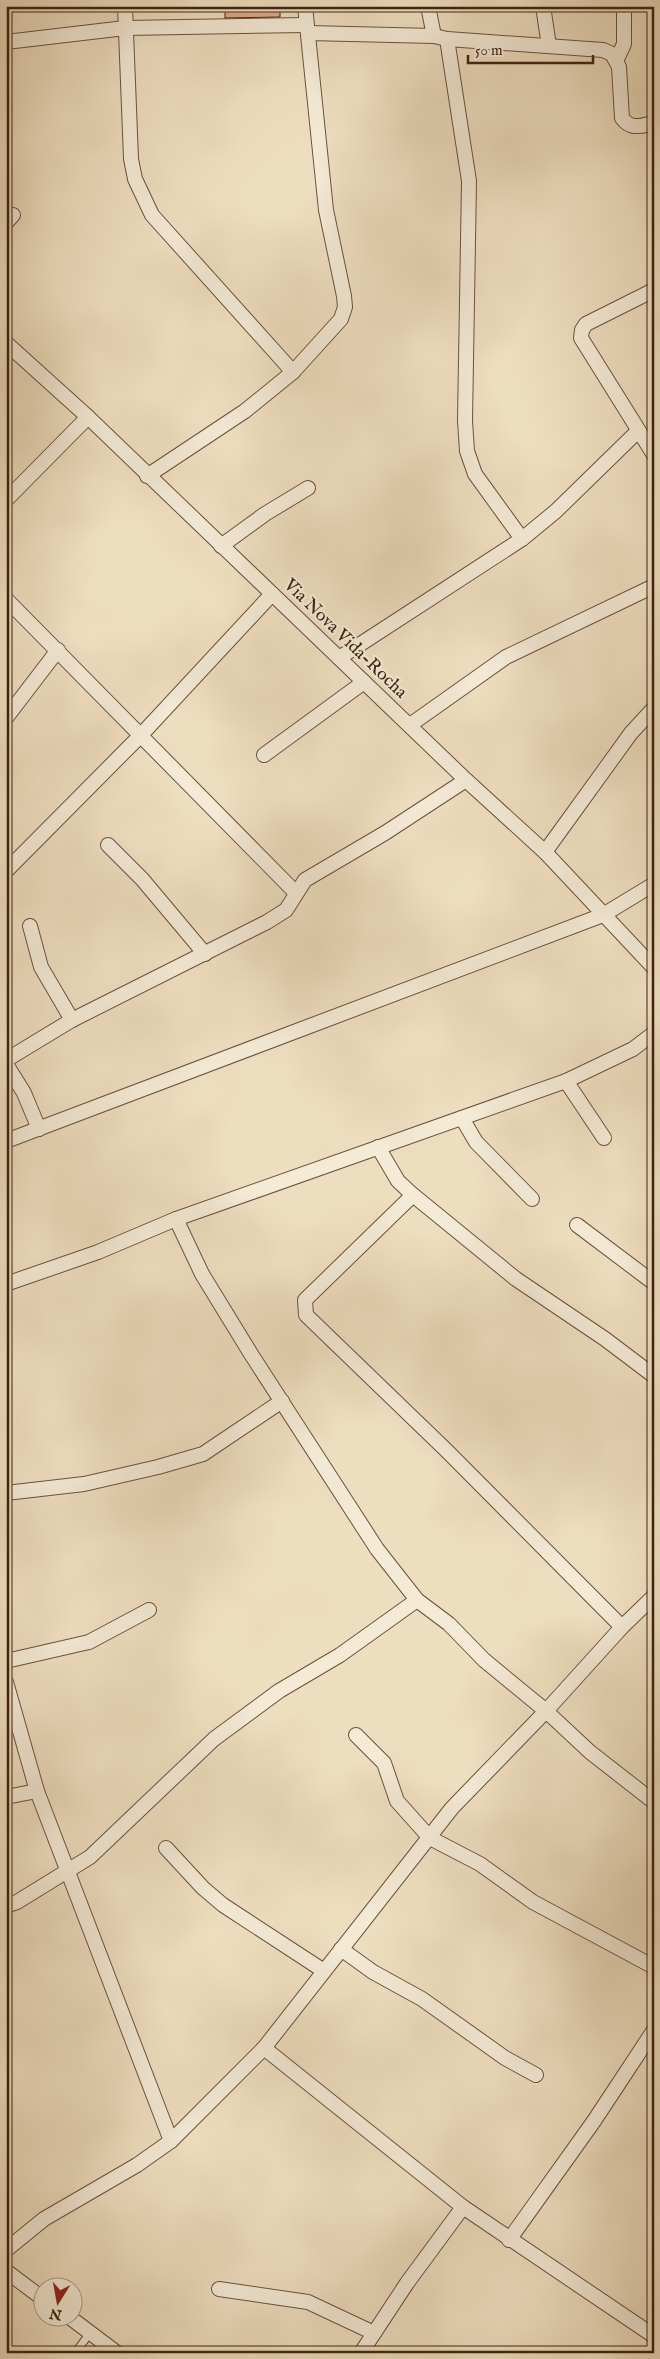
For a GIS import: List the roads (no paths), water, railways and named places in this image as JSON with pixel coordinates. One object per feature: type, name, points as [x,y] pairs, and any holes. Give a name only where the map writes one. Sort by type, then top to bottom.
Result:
[{"type":"street","points":[[125,6],[129,138],[135,179],[142,196],[152,215],[293,372]]},
{"type":"street","points":[[147,476],[245,411],[293,372],[341,319],[345,307],[325,202],[305,6]]},
{"type":"street","points":[[428,6],[441,38],[469,180],[465,421],[467,451],[475,474],[522,540]]},
{"type":"street","points":[[543,6],[549,46]]},
{"type":"street","points":[[624,6],[624,44],[617,59],[622,118],[633,127],[654,123]]},
{"type":"street","points":[[6,42],[125,28],[307,29],[603,50],[612,54],[617,59]]},
{"type":"street","points":[[654,290],[586,324],[582,330],[581,338],[654,455]]},
{"type":"street","name":"Via Nova Vida-Rocha","points":[[6,343],[88,417],[147,476],[544,852],[654,968]]},
{"type":"street","points":[[6,500],[88,417]]},
{"type":"street","points":[[339,658],[522,540],[556,511],[638,431]]},
{"type":"street","points":[[221,546],[265,514],[308,488]]},
{"type":"street","points":[[410,725],[506,658],[654,586]]},
{"type":"street","points":[[6,871],[141,735],[272,594]]},
{"type":"street","points":[[6,599],[295,892]]},
{"type":"street","points":[[6,718],[58,650]]},
{"type":"street","points":[[264,755],[364,682]]},
{"type":"street","points":[[544,852],[631,733],[654,708]]},
{"type":"street","points":[[6,1060],[72,1020],[267,922],[286,910],[295,892],[305,880],[316,872],[385,833],[466,780]]},
{"type":"street","points":[[108,845],[142,879],[205,954]]},
{"type":"street","points":[[6,1141],[603,915],[654,884]]},
{"type":"street","points":[[30,926],[40,967],[72,1020]]},
{"type":"street","points":[[6,1284],[98,1252],[176,1219],[566,1081],[633,1049],[654,1033]]},
{"type":"street","points":[[6,1064],[24,1093],[39,1129]]},
{"type":"street","points":[[566,1081],[604,1138]]},
{"type":"street","points":[[462,1118],[476,1142],[532,1199]]},
{"type":"street","points":[[378,1147],[398,1180],[413,1195],[516,1279],[654,1376]]},
{"type":"street","points":[[413,1195],[305,1300],[306,1316],[453,1456],[622,1627]]},
{"type":"street","points":[[176,1219],[202,1274],[282,1402],[377,1550],[417,1600],[448,1624],[484,1660],[546,1711],[590,1752],[654,1802]]},
{"type":"street","points":[[577,1225],[654,1283]]},
{"type":"street","points":[[6,1493],[84,1484],[158,1467],[203,1454],[282,1402]]},
{"type":"street","points":[[6,2250],[44,2219],[137,2165],[171,2141],[264,2048],[452,1808],[546,1711],[622,1627],[654,1596]]},
{"type":"street","points":[[6,1906],[17,1902],[90,1857],[214,1739],[279,1692],[340,1655],[417,1600]]},
{"type":"street","points":[[6,1661],[89,1642],[149,1610]]},
{"type":"street","points":[[6,1682],[37,1790],[66,1871],[105,1967],[129,2036],[171,2141]]},
{"type":"street","points":[[356,1735],[384,1763],[397,1801],[430,1838],[480,1864],[533,1902],[654,1967]]},
{"type":"street","points":[[6,1797],[37,1790]]},
{"type":"street","points":[[166,1848],[203,1888],[223,1905],[324,1972]]},
{"type":"street","points":[[341,1949],[373,1972],[422,1999],[505,2058],[536,2075]]},
{"type":"street","points":[[509,2240],[594,2121],[654,2030]]},
{"type":"street","points":[[264,2048],[463,2207],[509,2240],[654,2336]]},
{"type":"street","points":[[361,2353],[463,2207]]},
{"type":"street","points":[[6,2271],[32,2290]]},
{"type":"street","points":[[219,2289],[308,2302],[325,2308],[374,2333]]},
{"type":"street","points":[[81,2326],[117,2353]]},
{"type":"lane","points":[[75,2353],[90,2333]]}]
